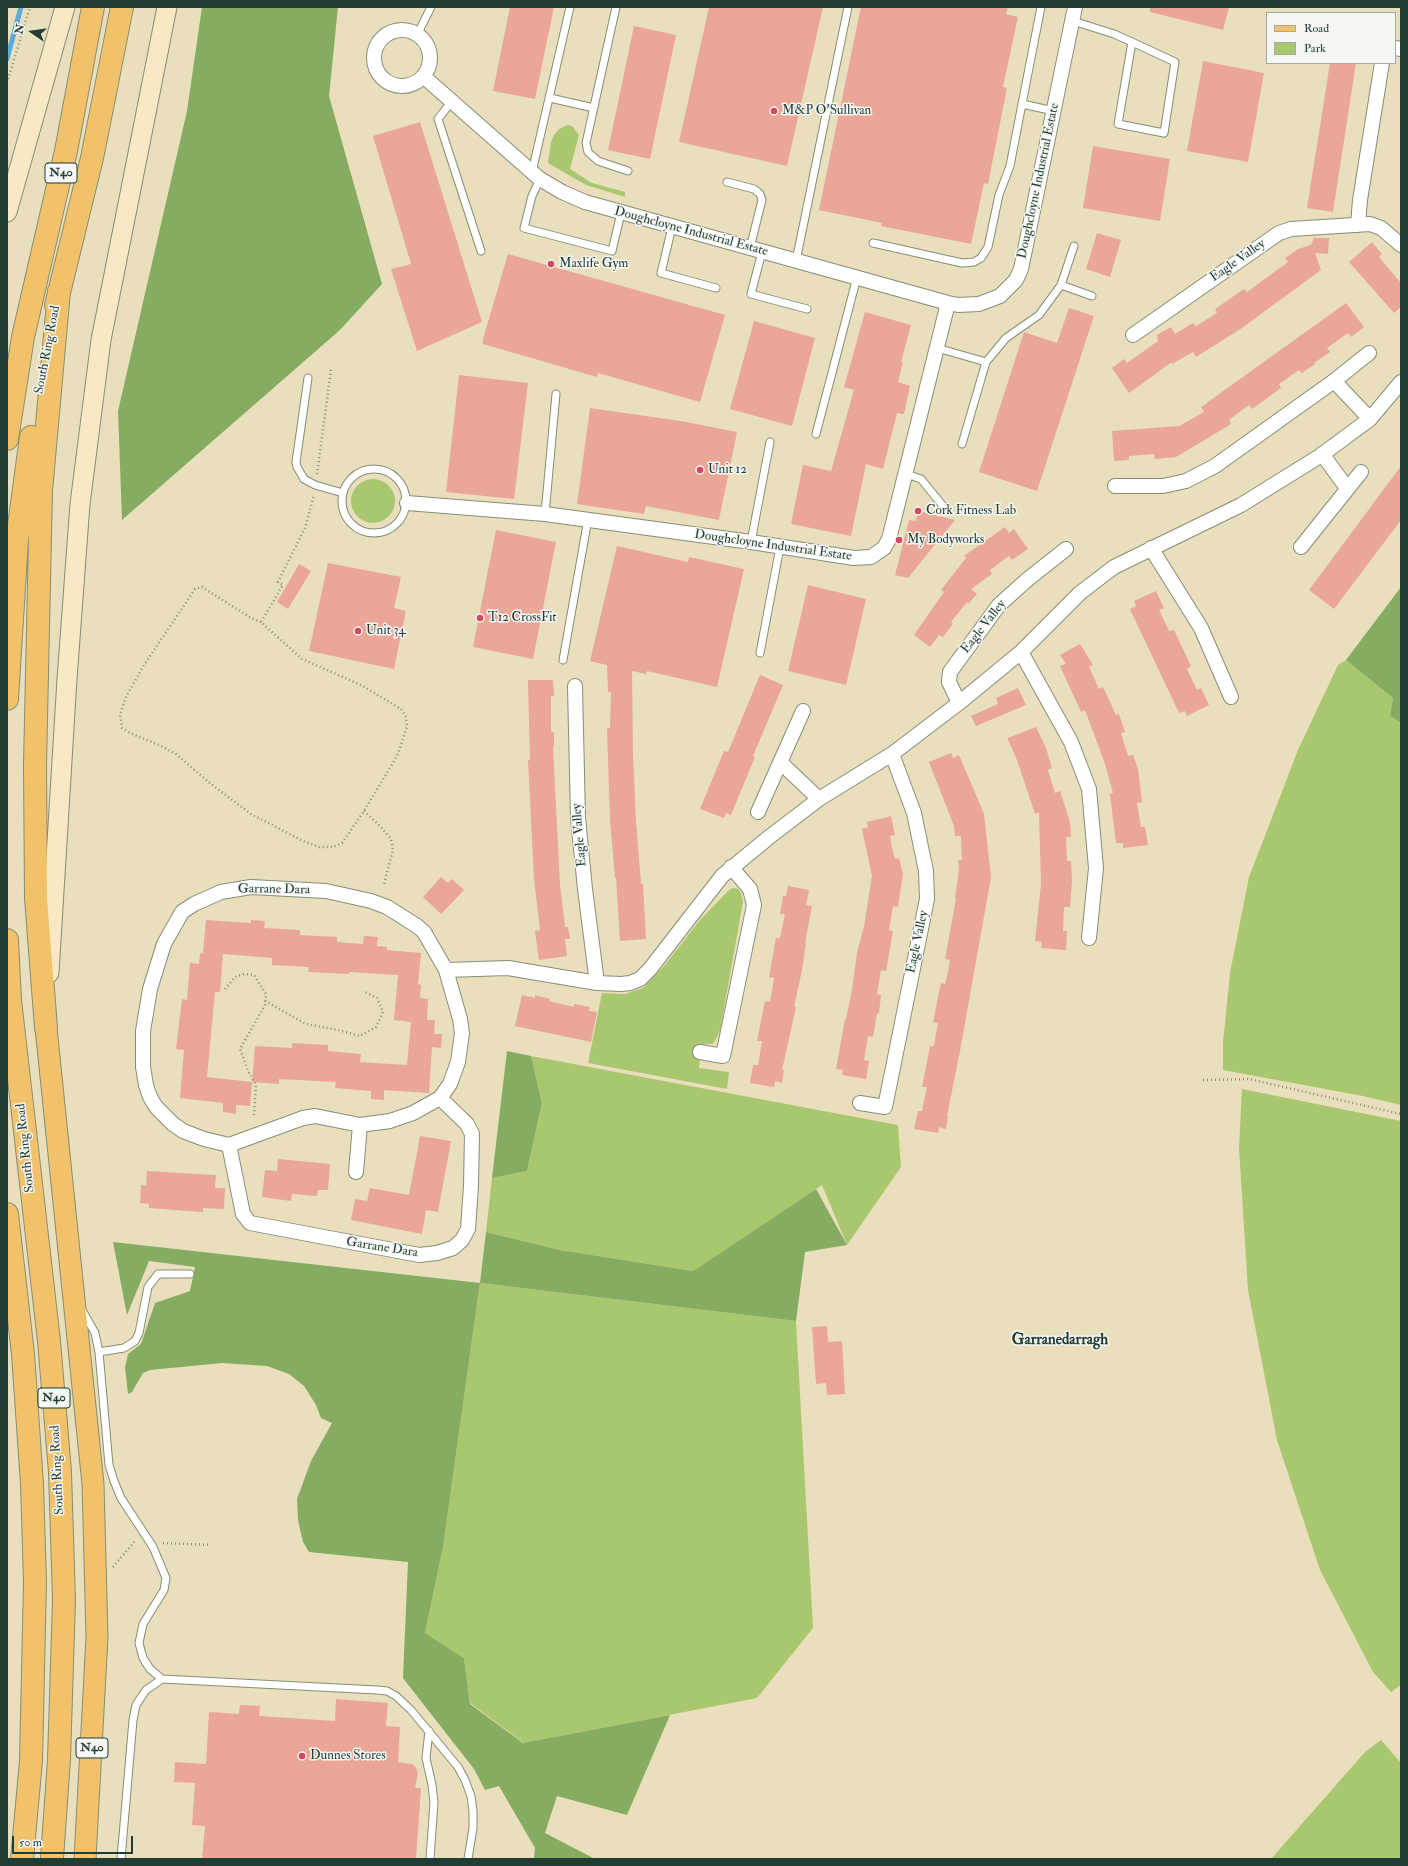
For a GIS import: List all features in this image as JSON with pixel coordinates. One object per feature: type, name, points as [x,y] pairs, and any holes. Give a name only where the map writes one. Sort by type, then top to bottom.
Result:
[{"type":"highway","name":"South Ring Road","points":[[7,439],[23,337],[66,152],[93,7]]},
{"type":"highway","name":"South Ring Road","points":[[7,699],[17,540],[32,434],[59,291],[92,158],[122,7]]},
{"type":"highway","points":[[46,1028],[36,898],[36,757],[40,491],[59,291]]},
{"type":"highway","points":[[7,397],[23,337]]},
{"type":"highway","name":"South Ring Road","points":[[7,940],[10,1000],[49,1341],[60,1472],[64,1600],[59,1759],[52,1859]]},
{"type":"highway","name":"South Ring Road","points":[[7,1214],[23,1362],[32,1484],[35,1582],[31,1761],[22,1859]]},
{"type":"main road","points":[[7,212],[65,7]]},
{"type":"main road","points":[[46,1028],[67,679],[80,504],[101,340],[167,7]]},
{"type":"main road","name":"N40","points":[[46,1028],[93,1484],[97,1637],[84,1859]]},
{"type":"street","name":"Doughcloyne Industrial Estate","points":[[423,76],[536,176],[574,197],[621,213],[948,303],[958,305],[979,304],[1000,296],[1016,280],[1021,269],[1076,7]]},
{"type":"street","points":[[408,31],[417,35],[424,41],[428,49],[428,68],[423,76],[412,83],[399,86],[390,84],[383,79],[377,71],[374,63],[374,54],[377,45],[390,33],[408,31]]},
{"type":"street","points":[[1358,225],[1360,200],[1382,64]]},
{"type":"street","name":"Eagle Valley","points":[[1133,335],[1277,234],[1290,229],[1370,224],[1381,228],[1401,245]]},
{"type":"street","name":"Doughcloyne Industrial Estate","points":[[407,503],[588,519],[854,558],[871,557],[884,548],[889,539],[948,303]]},
{"type":"street","points":[[1115,486],[1163,486],[1186,481],[1215,466],[1334,381],[1369,354]]},
{"type":"street","points":[[1334,381],[1370,420]]},
{"type":"street","points":[[446,970],[508,968],[597,983],[621,984],[630,983],[640,979],[650,969],[712,887],[731,867],[819,799],[892,754],[959,703],[1021,652],[1080,593],[1114,567],[1241,505],[1322,454],[1370,420],[1401,382]]},
{"type":"street","points":[[1322,454],[1347,488]]},
{"type":"street","points":[[1301,547],[1361,472]]},
{"type":"street","points":[[1151,548],[1201,628],[1231,698]]},
{"type":"street","name":"Eagle Valley","points":[[959,703],[949,682],[950,672],[999,605],[1028,579],[1066,550]]},
{"type":"street","points":[[1021,652],[1071,742],[1089,789],[1096,868],[1089,938]]},
{"type":"street","name":"Eagle Valley","points":[[575,686],[578,818],[597,983]]},
{"type":"street","points":[[758,812],[803,711]]},
{"type":"street","name":"Eagle Valley","points":[[860,1103],[885,1107],[927,899],[926,871],[914,813],[892,754]]},
{"type":"street","points":[[780,762],[819,799]]},
{"type":"street","points":[[700,1052],[723,1056],[754,905],[750,889],[731,867]]},
{"type":"street","name":"Garrane Dara","points":[[251,887],[326,891],[355,897],[387,907],[417,926],[431,941],[446,970],[460,1019],[462,1047],[458,1062],[450,1084],[440,1098],[402,1118],[375,1124],[360,1125],[315,1116],[303,1118],[230,1145],[204,1139],[183,1131],[173,1124],[156,1107],[150,1097],[143,1067],[143,1031],[150,989],[164,944],[182,912],[194,904],[221,892],[251,887]]},
{"type":"street","name":"Garrane Dara","points":[[230,1145],[243,1214],[250,1223],[419,1255],[436,1253],[453,1248],[462,1240],[468,1229],[471,1186],[472,1134],[467,1124],[440,1098]]},
{"type":"street","points":[[356,1172],[360,1125]]},
{"type":"lane","points":[[417,35],[431,7]]},
{"type":"lane","points":[[570,7],[550,98],[532,196],[524,228],[612,251],[621,213]]},
{"type":"lane","points":[[616,7],[586,143],[588,152],[598,161],[628,171]]},
{"type":"lane","points":[[796,261],[848,7]]},
{"type":"lane","points":[[873,243],[962,263],[974,262],[981,258],[988,247],[999,195],[1010,166],[1041,7]]},
{"type":"lane","points":[[1073,21],[1114,34],[1132,42],[1175,62],[1164,133],[1118,124],[1132,42]]},
{"type":"lane","points":[[550,98],[594,108]]},
{"type":"lane","points":[[452,101],[438,119],[480,251]]},
{"type":"lane","points":[[1022,104],[1054,111]]},
{"type":"lane","points":[[727,182],[754,189],[760,194],[762,200],[751,294],[807,309]]},
{"type":"lane","points":[[672,227],[661,273],[716,288]]},
{"type":"lane","points":[[962,444],[986,362],[1006,338],[1039,315],[1061,285],[1074,246]]},
{"type":"lane","points":[[816,434],[857,277]]},
{"type":"lane","points":[[1061,285],[1092,296]]},
{"type":"lane","points":[[937,348],[986,362]]},
{"type":"lane","points":[[308,378],[296,462],[299,472],[304,479],[315,485],[343,493]]},
{"type":"lane","points":[[545,514],[556,394]]},
{"type":"lane","points":[[751,542],[770,442]]},
{"type":"lane","points":[[364,470],[385,470],[394,475],[401,483],[407,503],[404,514],[398,523],[390,529],[380,533],[369,533],[355,526],[345,514],[342,504],[343,493],[347,483],[354,476],[364,470]]},
{"type":"lane","points":[[906,474],[921,479],[943,506]]},
{"type":"lane","points":[[563,660],[588,519]]},
{"type":"lane","points":[[760,653],[780,547]]},
{"type":"lane","points":[[99,1352],[124,1348],[135,1341],[139,1333],[148,1287],[158,1274],[190,1274]]},
{"type":"lane","points":[[74,1296],[95,1333],[99,1352],[108,1465],[121,1498],[153,1547],[166,1578],[164,1590],[143,1624],[140,1643],[143,1658],[150,1668],[162,1678],[387,1691],[396,1696],[411,1710],[458,1767],[471,1796],[474,1828],[468,1859]]},
{"type":"lane","points":[[121,1859],[133,1720],[136,1705],[146,1690],[162,1678]]},
{"type":"lane","points":[[429,1731],[426,1758],[434,1802],[430,1859]]},
{"type":"path","points":[[7,83],[30,7]]},
{"type":"path","points":[[261,622],[283,585],[278,582],[305,528],[315,485],[331,370]]},
{"type":"path","points":[[202,587],[251,618],[261,622],[302,660],[361,686],[401,709],[406,717],[407,727],[397,756],[364,811],[342,843],[333,847],[319,847],[280,830],[251,814],[211,784],[176,754],[122,728],[120,714],[126,697],[144,665],[195,589],[202,587]]},
{"type":"path","points":[[364,811],[381,826],[391,839],[393,850],[384,884]]},
{"type":"path","points":[[225,989],[235,977],[244,974],[254,975],[266,994],[265,1005],[240,1049],[248,1071],[256,1085],[254,1115]]},
{"type":"path","points":[[265,1001],[306,1024],[360,1036],[376,1027],[383,1012],[377,998],[363,991]]},
{"type":"path","points":[[1203,1080],[1249,1079],[1401,1114]]},
{"type":"path","points":[[112,1570],[142,1532]]},
{"type":"path","points":[[162,1543],[211,1545]]},
{"type":"green space","points":[[202,7],[338,7],[329,96],[382,284],[340,330],[122,520],[118,411],[187,111]]},
{"type":"green space","points":[[568,125],[572,126],[579,135],[570,169],[592,183],[625,192],[625,197],[586,185],[548,163],[551,142],[554,135],[559,129]]},
{"type":"green space","points":[[369,479],[377,479],[382,480],[389,485],[394,492],[394,510],[389,517],[382,522],[369,523],[361,520],[354,513],[351,505],[351,497],[354,489],[361,482]]},
{"type":"green space","points":[[1401,587],[1401,723],[1390,716],[1393,698],[1346,660]]},
{"type":"green space","points":[[1346,660],[1393,698],[1390,716],[1401,723],[1401,1105],[1363,1096],[1223,1070],[1223,1043],[1230,973],[1249,877],[1298,750],[1338,665]]},
{"type":"green space","points":[[730,889],[738,889],[741,893],[743,902],[720,1031],[714,1043],[702,1044],[699,1068],[729,1072],[727,1089],[588,1063],[602,993],[625,994],[643,988],[664,966],[700,920]]},
{"type":"green space","points":[[507,1051],[531,1056],[542,1103],[527,1171],[492,1178]]},
{"type":"green space","points":[[531,1056],[898,1125],[901,1167],[847,1245],[822,1185],[693,1271],[560,1250],[486,1232],[492,1178],[527,1171],[542,1103]]},
{"type":"green space","points":[[1242,1089],[1401,1121],[1401,1685],[1391,1692],[1373,1672],[1320,1570],[1277,1440],[1248,1290],[1239,1148]]},
{"type":"green space","points":[[816,1189],[847,1245],[805,1252],[796,1321],[480,1283],[486,1232],[560,1250],[693,1271]]},
{"type":"green space","points":[[113,1242],[480,1283],[443,1547],[425,1633],[464,1658],[470,1704],[523,1743],[670,1715],[627,1815],[557,1796],[545,1833],[595,1859],[534,1859],[535,1848],[499,1786],[485,1790],[474,1769],[403,1678],[408,1562],[309,1552],[303,1542],[298,1520],[297,1499],[311,1461],[332,1423],[321,1418],[316,1405],[304,1386],[289,1374],[267,1366],[222,1363],[150,1370],[143,1373],[132,1392],[128,1394],[125,1368],[128,1354],[141,1344],[155,1303],[190,1291],[195,1267],[149,1261],[127,1315]]},
{"type":"green space","points":[[480,1283],[796,1321],[813,1628],[757,1698],[524,1743],[470,1703],[464,1658],[425,1633],[443,1547]]},
{"type":"green space","points":[[1381,1740],[1401,1763],[1401,1859],[1271,1859],[1365,1752]]},
{"type":"building","points":[[510,7],[554,7],[535,99],[493,91]]},
{"type":"building","points":[[709,7],[823,7],[787,166],[679,142]]},
{"type":"building","points":[[861,7],[1008,7],[1006,14],[1018,17],[1003,87],[1007,88],[988,184],[984,183],[971,244],[881,226],[882,223],[819,210]]},
{"type":"building","points":[[1150,7],[1229,7],[1223,30],[1150,12]]},
{"type":"building","points":[[634,26],[676,35],[650,159],[608,150]]},
{"type":"building","points":[[1203,61],[1264,73],[1248,162],[1187,151]]},
{"type":"building","points":[[1330,64],[1356,64],[1333,212],[1307,208]]},
{"type":"building","points":[[420,122],[482,322],[417,351],[391,269],[411,264],[373,136]]},
{"type":"building","points":[[1093,146],[1170,159],[1160,221],[1083,208]]},
{"type":"building","points":[[1097,233],[1121,240],[1110,277],[1086,269]]},
{"type":"building","points":[[1314,238],[1329,238],[1328,254],[1315,253],[1321,270],[1242,328],[1196,357],[1193,352],[1172,364],[1172,362],[1129,393],[1112,368],[1124,359],[1127,363],[1158,341],[1157,335],[1171,327],[1175,334],[1193,323],[1196,326],[1217,313],[1215,309],[1244,289],[1247,292],[1288,262],[1285,258],[1298,249],[1311,245]]},
{"type":"building","points":[[1372,242],[1382,254],[1379,257],[1401,283],[1401,307],[1394,313],[1349,262]]},
{"type":"building","points":[[508,254],[725,315],[700,402],[598,373],[597,377],[483,344],[483,339]]},
{"type":"building","points":[[1346,303],[1364,327],[1351,337],[1348,333],[1327,348],[1330,352],[1314,363],[1315,364],[1302,373],[1299,370],[1279,384],[1281,388],[1252,409],[1249,405],[1229,420],[1231,424],[1176,457],[1155,459],[1154,454],[1129,456],[1129,460],[1114,461],[1112,431],[1179,426],[1204,412],[1201,407]]},
{"type":"building","points":[[1069,308],[1094,316],[1037,491],[979,472],[1024,332],[1057,343]]},
{"type":"building","points":[[865,312],[911,325],[901,362],[903,362],[898,382],[910,386],[904,414],[897,413],[883,469],[866,464],[851,536],[791,524],[803,465],[831,471],[854,390],[844,387]]},
{"type":"building","points":[[754,321],[815,338],[792,426],[730,409]]},
{"type":"building","points":[[459,375],[528,383],[514,499],[446,492]]},
{"type":"building","points":[[590,408],[681,421],[737,432],[719,520],[646,506],[644,514],[577,504]]},
{"type":"building","points":[[1401,466],[1401,520],[1334,609],[1309,590]]},
{"type":"building","points":[[918,511],[955,520],[908,578],[895,575],[909,520],[916,521]]},
{"type":"building","points":[[1005,527],[1009,533],[1014,529],[1028,549],[1012,560],[1009,556],[990,570],[992,574],[971,589],[977,594],[968,604],[967,602],[951,622],[953,624],[943,637],[939,635],[930,647],[914,635],[944,592],[941,590],[966,558],[964,556]]},
{"type":"building","points":[[496,530],[556,542],[533,659],[473,647]]},
{"type":"building","points":[[617,546],[688,562],[689,557],[744,569],[717,687],[647,671],[646,674],[632,671],[633,754],[636,821],[641,884],[643,884],[646,939],[620,941],[616,878],[610,820],[607,728],[610,728],[611,692],[608,692],[607,665],[590,661]]},
{"type":"building","name":"Unit 34","points":[[328,563],[401,577],[394,608],[406,611],[394,669],[309,651]]},
{"type":"building","points":[[299,564],[311,571],[288,609],[277,602]]},
{"type":"building","points":[[808,585],[866,599],[846,685],[788,671]]},
{"type":"building","points":[[1156,591],[1164,608],[1159,610],[1169,631],[1174,630],[1191,666],[1187,669],[1197,690],[1201,688],[1209,705],[1187,716],[1185,711],[1179,713],[1130,609],[1136,606],[1134,601]]},
{"type":"building","points":[[1080,644],[1093,665],[1089,667],[1099,689],[1103,687],[1116,715],[1119,714],[1125,732],[1121,733],[1128,756],[1133,755],[1138,769],[1142,802],[1137,803],[1141,827],[1145,827],[1148,845],[1123,848],[1123,843],[1116,843],[1110,794],[1113,793],[1105,764],[1085,710],[1081,712],[1060,666],[1066,664],[1060,655]]},
{"type":"building","points":[[760,675],[783,685],[753,756],[755,757],[731,815],[726,813],[724,818],[700,809],[724,751],[728,752]]},
{"type":"building","points":[[528,680],[553,680],[554,696],[551,696],[551,732],[554,732],[553,747],[560,885],[565,927],[568,927],[570,939],[565,939],[567,956],[539,960],[535,931],[540,930],[534,879],[528,760],[530,760]]},
{"type":"building","points":[[1018,688],[1026,705],[976,726],[971,716],[998,704],[996,698]]},
{"type":"building","points":[[1036,727],[1046,748],[1052,768],[1048,770],[1055,793],[1060,791],[1070,822],[1071,837],[1066,837],[1067,861],[1071,861],[1072,881],[1070,907],[1064,907],[1063,931],[1067,931],[1066,950],[1041,948],[1042,942],[1035,941],[1041,884],[1039,812],[1035,814],[1008,738]]},
{"type":"building","points":[[951,753],[953,758],[959,755],[984,814],[991,877],[947,1116],[946,1129],[939,1127],[938,1133],[914,1129],[918,1111],[922,1111],[927,1087],[922,1087],[930,1046],[934,1046],[938,1023],[933,1022],[941,983],[945,984],[948,972],[950,960],[945,959],[956,899],[959,869],[958,860],[962,860],[961,836],[955,836],[954,826],[929,762]]},
{"type":"building","points":[[891,816],[895,835],[890,836],[892,848],[895,859],[899,858],[903,874],[898,907],[893,906],[889,930],[893,931],[886,971],[881,970],[877,994],[881,995],[879,1013],[877,1013],[873,1037],[868,1036],[864,1060],[869,1061],[866,1079],[842,1075],[843,1070],[836,1069],[852,990],[857,953],[864,926],[872,876],[862,829],[868,827],[867,822]]},
{"type":"building","points":[[441,877],[448,883],[452,879],[464,890],[441,914],[423,897]]},
{"type":"building","points":[[788,886],[809,890],[806,905],[812,906],[805,943],[802,970],[794,1007],[796,1007],[782,1070],[784,1070],[782,1083],[775,1081],[774,1087],[750,1083],[753,1065],[758,1065],[762,1041],[757,1041],[765,1001],[770,1002],[774,978],[769,977],[776,938],[780,938],[785,914],[780,914],[783,896],[786,896]]},
{"type":"building","points":[[206,920],[251,923],[251,920],[265,921],[264,928],[300,930],[300,935],[337,937],[337,942],[363,944],[364,936],[378,937],[377,946],[387,947],[387,950],[421,953],[418,984],[421,985],[420,998],[428,999],[427,1020],[435,1020],[434,1034],[442,1034],[441,1048],[432,1047],[429,1093],[384,1090],[384,1100],[371,1099],[371,1091],[335,1088],[336,1082],[279,1079],[279,1084],[252,1082],[250,1106],[236,1105],[236,1114],[223,1112],[223,1103],[180,1098],[184,1050],[176,1049],[182,999],[187,1000],[190,963],[199,964],[200,953],[203,954]],"holes":[[[223,954],[272,958],[272,965],[309,967],[308,972],[349,974],[349,972],[398,975],[394,1020],[411,1022],[407,1065],[360,1062],[361,1054],[328,1051],[328,1045],[292,1043],[292,1048],[255,1046],[252,1082],[207,1077],[215,992],[220,992]]]},
{"type":"building","points":[[522,995],[535,998],[535,995],[550,999],[549,1001],[574,1007],[574,1004],[590,1007],[589,1011],[597,1012],[591,1042],[515,1026]]},
{"type":"building","points":[[420,1136],[451,1141],[438,1212],[426,1210],[422,1234],[351,1220],[355,1199],[367,1201],[370,1188],[409,1195]]},
{"type":"building","points":[[278,1159],[330,1164],[328,1190],[318,1190],[317,1196],[292,1194],[291,1201],[262,1197],[265,1170],[277,1171]]},
{"type":"building","points":[[147,1171],[216,1175],[215,1188],[225,1188],[224,1209],[203,1208],[203,1212],[149,1208],[149,1204],[140,1203],[141,1185],[146,1186]]},
{"type":"building","points":[[827,1326],[828,1342],[842,1341],[845,1394],[827,1395],[826,1383],[816,1384],[812,1327]]},
{"type":"building","name":"Dunnes Stores","points":[[336,1699],[388,1703],[386,1726],[400,1727],[398,1762],[412,1764],[416,1768],[418,1773],[415,1788],[421,1788],[416,1859],[202,1859],[205,1826],[192,1825],[195,1783],[174,1782],[175,1762],[206,1764],[209,1712],[239,1714],[240,1705],[260,1706],[259,1716],[335,1721]]},
{"type":"waterway","points":[[7,59],[21,7]]},
{"type":"place","name":"M&P O’Sullivan","points":[[774,111]]},
{"type":"place","name":"Maxlife Gym","points":[[551,264]]},
{"type":"place","name":"Unit 12","points":[[700,470]]},
{"type":"place","name":"Cork Fitness Lab","points":[[918,511]]},
{"type":"place","name":"My Bodyworks","points":[[899,540]]},
{"type":"place","name":"T12 CrossFit","points":[[480,618]]},
{"type":"place","name":"Unit 34","points":[[358,631]]},
{"type":"place","name":"Dunnes Stores","points":[[302,1756]]},
{"type":"district","name":"Garranedarragh","points":[[1060,1341]]}]
